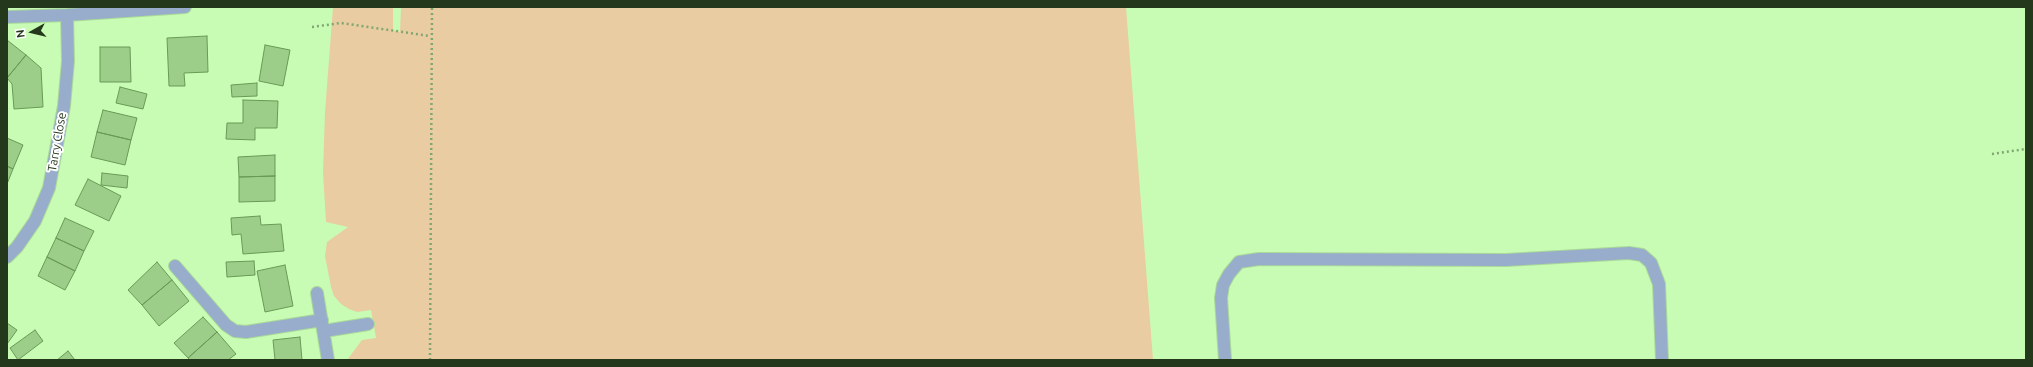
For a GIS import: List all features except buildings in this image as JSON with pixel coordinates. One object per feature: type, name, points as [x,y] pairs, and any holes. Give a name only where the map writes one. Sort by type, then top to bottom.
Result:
[{"type":"street","points":[[7,17],[185,8]]},
{"type":"street","name":"Tarry Close","points":[[7,257],[17,247],[35,221],[49,188],[64,106],[68,61],[68,15]]},
{"type":"street","points":[[1225,360],[1221,298],[1222,285],[1239,262],[1259,259],[1506,260],[1629,253],[1642,255],[1651,263],[1659,284],[1662,360]]},
{"type":"street","points":[[175,266],[226,324],[235,331],[246,332],[323,325],[368,324]]},
{"type":"street","points":[[317,293],[328,360]]},
{"type":"path","points":[[430,360],[430,36],[432,7]]},
{"type":"path","points":[[312,26],[341,23],[430,36]]},
{"type":"path","points":[[1992,154],[2026,149]]},
{"type":"shaded area","points":[[333,7],[393,7],[393,30],[400,32],[401,7],[1126,7],[1153,360],[347,360],[362,340],[376,338],[371,310],[357,312],[349,309],[341,304],[334,296],[325,256],[327,242],[348,227],[326,222],[323,172],[325,112]]}]
